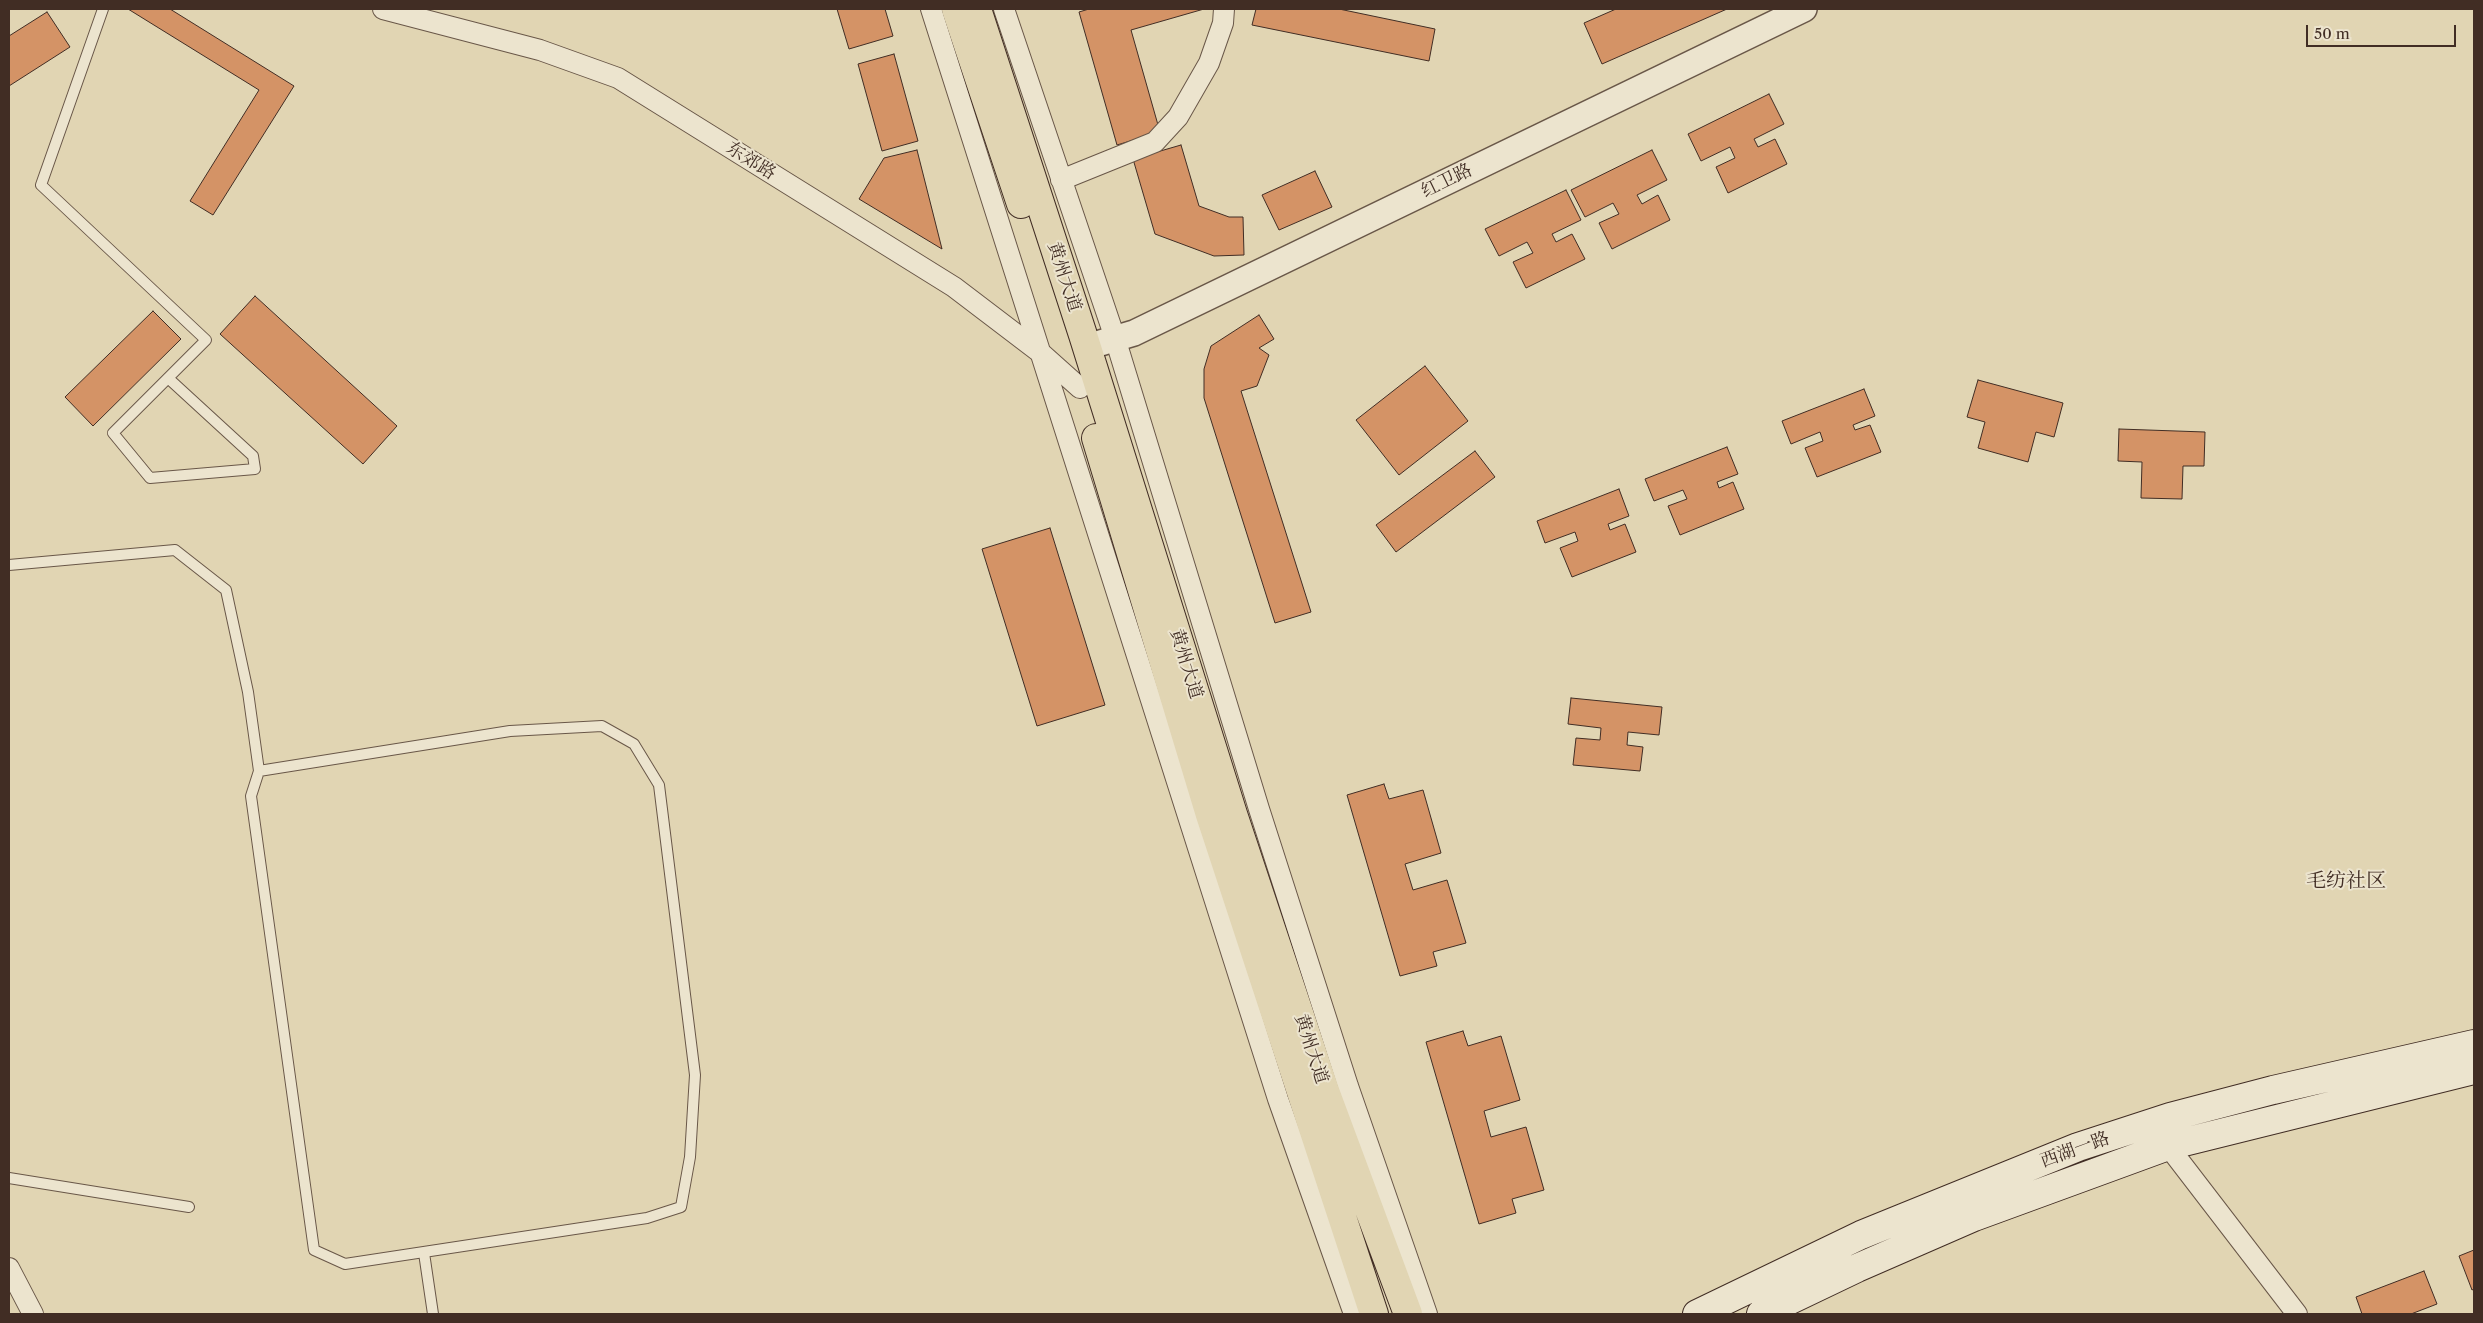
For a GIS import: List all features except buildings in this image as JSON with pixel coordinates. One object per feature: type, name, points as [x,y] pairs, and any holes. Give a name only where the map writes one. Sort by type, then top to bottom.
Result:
[{"type":"main road","name":"黄州大道","points":[[956,9],[1080,388],[1210,815],[1374,1314]]},
{"type":"main road","name":"黄州大道","points":[[977,9],[1087,347],[1245,850],[1325,1091],[1408,1314]]},
{"type":"main road","name":"西湖一路","points":[[1697,1314],[1861,1235],[2078,1147],[2170,1117],[2273,1090],[2474,1044]]},
{"type":"main road","name":"西湖一路","points":[[1761,1314],[1857,1268],[1974,1217],[2168,1146],[2474,1070]]},
{"type":"street","name":"东郊路","points":[[383,9],[540,50],[618,78],[954,287],[1042,354],[1080,388]]},
{"type":"street","points":[[931,9],[1278,1099],[1354,1314]]},
{"type":"street","points":[[1004,9],[1114,338],[1258,808],[1348,1086],[1427,1314]]},
{"type":"street","points":[[1061,180],[1156,142],[1178,117],[1209,63],[1223,23],[1224,9]]},
{"type":"street","name":"红卫路","points":[[1087,347],[1134,334],[1804,9]]},
{"type":"street","points":[[2168,1146],[2297,1314]]},
{"type":"street","points":[[9,1268],[33,1314]]},
{"type":"lane","points":[[103,9],[41,185],[206,340],[168,378],[113,433],[150,478],[255,469],[254,456],[168,378]]},
{"type":"lane","points":[[9,565],[175,550],[226,590],[248,692],[259,770],[251,796],[314,1250],[345,1264],[647,1218],[681,1207],[690,1157],[695,1075],[659,785],[634,744],[602,726],[510,731],[259,770]]},
{"type":"lane","points":[[9,1178],[189,1207]]},
{"type":"lane","points":[[424,1253],[434,1314]]},
{"type":"district","name":"毛纺社区","points":[[2346,881]]}]
